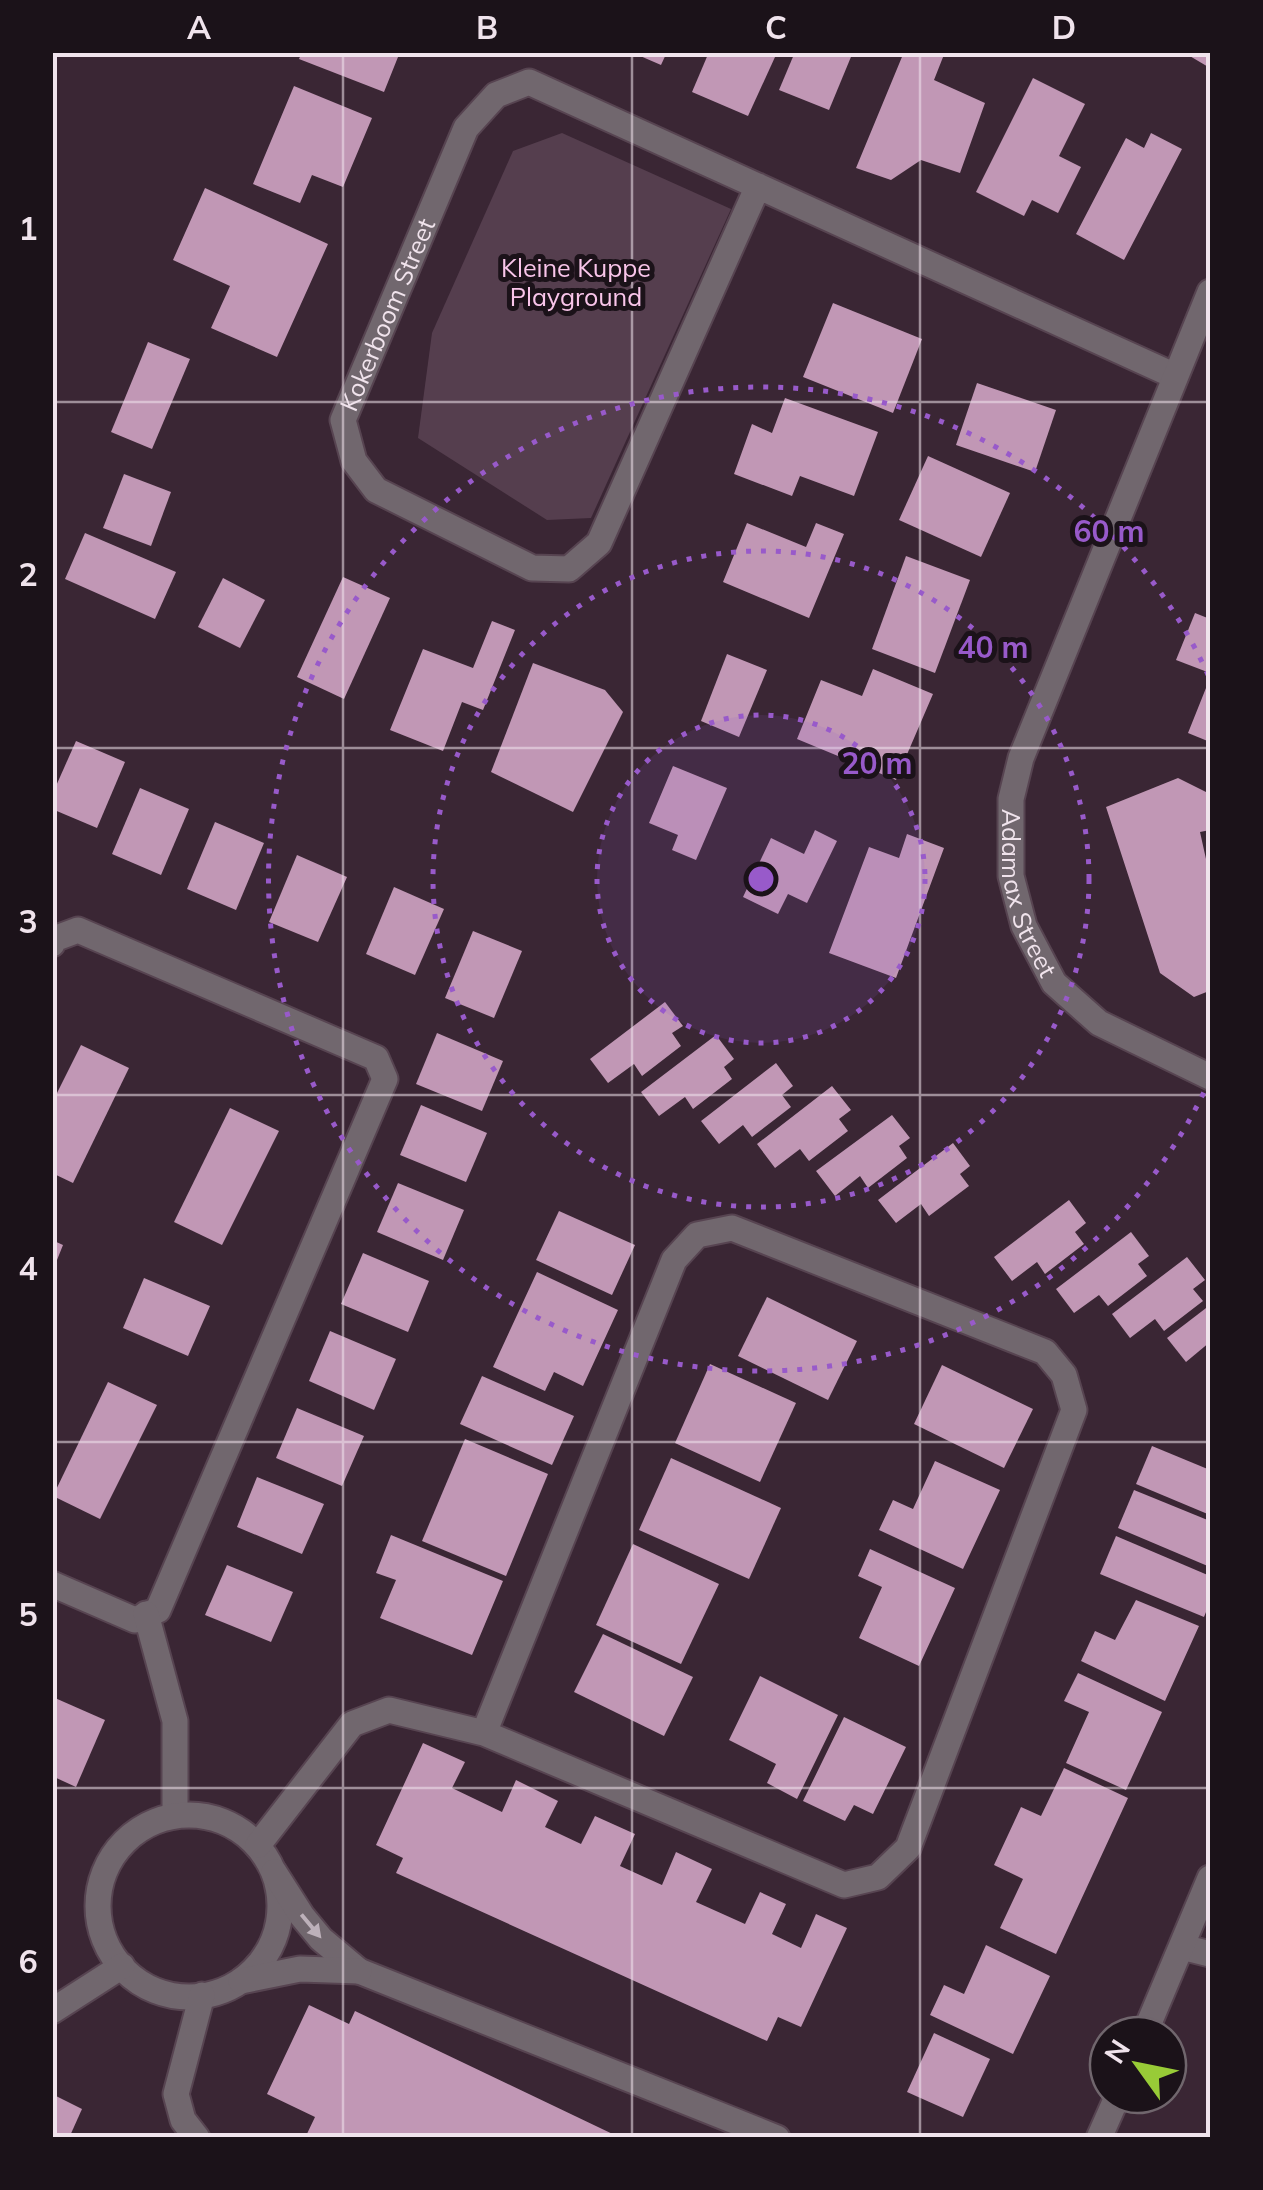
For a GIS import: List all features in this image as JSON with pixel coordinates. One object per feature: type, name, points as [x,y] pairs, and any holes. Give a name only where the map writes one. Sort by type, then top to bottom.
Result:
[{"type":"street","name":"Kokerboom Street","points":[[758,186],[599,544],[569,569],[532,568],[376,490],[354,461],[343,420],[466,128],[496,95],[529,82],[758,186],[1174,376]]},
{"type":"street","name":"Adamax Street","points":[[1210,292],[1021,758],[1010,799],[1012,876],[1024,926],[1054,983],[1099,1023],[1210,1077]]},
{"type":"street","points":[[52,944],[78,930],[376,1058],[386,1079],[158,1610],[135,1620],[52,1584]]},
{"type":"street","points":[[258,1846],[352,1724],[390,1710],[484,1732],[844,1885],[878,1877],[908,1848],[1074,1410],[1064,1375],[1045,1352],[732,1228],[697,1235],[674,1260],[484,1732]]},
{"type":"street","points":[[146,1614],[175,1721],[175,1815]]},
{"type":"street","points":[[359,1971],[312,1928],[258,1846],[235,1826],[206,1816],[175,1815],[146,1825],[122,1843],[106,1868],[98,1896],[100,1926],[111,1954],[130,1976],[155,1991],[184,1998],[214,1994],[241,1981],[300,1969],[359,1971],[777,2138]]},
{"type":"street","points":[[241,1981],[262,1960],[277,1932],[280,1902],[274,1872]]},
{"type":"street","points":[[1153,2015],[1210,1878]]},
{"type":"street","points":[[1182,1947],[1210,1954]]},
{"type":"street","points":[[52,2011],[122,1966]]},
{"type":"street","points":[[197,2138],[183,2120],[176,2094],[202,1995]]},
{"type":"street","points":[[1099,2138],[1109,2115]]},
{"type":"green space","name":"Kleine Kuppe Playground","points":[[562,133],[731,209],[591,518],[547,520],[418,438],[432,333],[513,151]]},
{"type":"building","points":[[302,52],[400,52],[384,92],[299,59]]},
{"type":"building","points":[[631,52],[667,52],[661,65]]},
{"type":"building","points":[[709,52],[764,52],[775,57],[748,116],[692,92]]},
{"type":"building","points":[[795,52],[853,52],[829,110],[779,90]]},
{"type":"building","points":[[904,52],[945,52],[934,80],[985,103],[960,173],[921,160],[891,180],[856,168]]},
{"type":"building","points":[[1183,52],[1210,52],[1210,68]]},
{"type":"building","points":[[1033,78],[1085,104],[1059,156],[1081,167],[1058,213],[1032,200],[1024,216],[976,192]]},
{"type":"building","points":[[294,86],[372,118],[343,187],[312,175],[300,203],[253,184]]},
{"type":"building","points":[[1151,133],[1182,149],[1124,260],[1076,234],[1126,138],[1144,148]]},
{"type":"building","points":[[205,188],[328,244],[277,357],[211,328],[230,286],[173,260]]},
{"type":"building","points":[[833,303],[922,339],[893,413],[803,377]]},
{"type":"building","points":[[148,342],[190,359],[152,449],[111,432]]},
{"type":"building","points":[[977,383],[1056,410],[1035,472],[956,445]]},
{"type":"building","points":[[785,398],[878,432],[854,496],[800,476],[792,496],[734,474],[752,424],[772,433]]},
{"type":"building","points":[[928,456],[1010,493],[981,557],[899,520]]},
{"type":"building","points":[[124,474],[171,492],[151,546],[103,528]]},
{"type":"building","points":[[747,523],[806,547],[816,523],[844,534],[809,618],[723,582]]},
{"type":"building","points":[[85,533],[176,572],[155,619],[65,579]]},
{"type":"building","points":[[906,556],[970,580],[935,673],[872,649]]},
{"type":"building","points":[[343,577],[390,598],[344,699],[297,677]]},
{"type":"building","points":[[223,578],[265,600],[240,648],[198,627]]},
{"type":"building","points":[[1195,613],[1210,619],[1210,673],[1176,660]]},
{"type":"building","points":[[492,621],[515,630],[483,710],[462,702],[443,751],[390,730],[423,649],[473,668]]},
{"type":"building","points":[[727,654],[767,670],[739,737],[701,721]]},
{"type":"building","points":[[533,663],[605,690],[623,712],[573,812],[491,772]]},
{"type":"building","points":[[873,669],[933,694],[896,780],[797,739],[821,680],[862,696]]},
{"type":"building","points":[[1210,678],[1210,742],[1188,733]]},
{"type":"building","points":[[76,741],[125,762],[97,828],[52,809],[52,795]]},
{"type":"building","points":[[673,766],[727,788],[696,860],[672,850],[678,835],[649,823]]},
{"type":"building","points":[[1178,778],[1210,794],[1210,830],[1200,832],[1210,877],[1210,984],[1209,991],[1194,997],[1160,973],[1106,807]]},
{"type":"building","points":[[140,788],[189,809],[161,875],[112,854]]},
{"type":"building","points":[[215,822],[264,843],[236,910],[187,889]]},
{"type":"building","points":[[815,830],[837,841],[807,903],[788,894],[778,914],[743,897],[771,838],[804,854]]},
{"type":"building","points":[[907,834],[944,848],[896,978],[829,953],[869,847],[899,858]]},
{"type":"building","points":[[297,855],[347,877],[318,942],[269,922]]},
{"type":"building","points":[[394,887],[444,909],[415,975],[366,954]]},
{"type":"building","points":[[473,931],[522,951],[494,1018],[445,998]]},
{"type":"building","points":[[665,1002],[683,1026],[672,1033],[681,1046],[642,1076],[634,1064],[608,1083],[590,1059]]},
{"type":"building","points":[[437,1033],[503,1061],[482,1111],[416,1084]]},
{"type":"building","points":[[716,1035],[734,1059],[724,1067],[732,1079],[693,1109],[685,1097],[659,1116],[641,1092]]},
{"type":"building","points":[[81,1045],[129,1068],[73,1183],[52,1173],[52,1103]]},
{"type":"building","points":[[776,1063],[793,1086],[782,1095],[791,1107],[752,1137],[743,1125],[719,1144],[701,1121]]},
{"type":"building","points":[[832,1086],[851,1110],[839,1119],[848,1131],[809,1161],[800,1149],[775,1168],[757,1144]]},
{"type":"building","points":[[421,1105],[487,1133],[466,1182],[400,1155]]},
{"type":"building","points":[[230,1108],[279,1131],[222,1245],[174,1222]]},
{"type":"building","points":[[892,1115],[910,1138],[899,1146],[907,1158],[868,1188],[860,1176],[835,1196],[816,1171]]},
{"type":"building","points":[[953,1143],[970,1166],[960,1174],[969,1186],[929,1216],[921,1204],[896,1223],[878,1200]]},
{"type":"building","points":[[398,1183],[464,1210],[443,1260],[377,1232]]},
{"type":"building","points":[[1069,1200],[1086,1223],[1075,1232],[1084,1244],[1045,1274],[1037,1262],[1012,1281],[994,1257]]},
{"type":"building","points":[[559,1211],[635,1245],[612,1295],[536,1260]]},
{"type":"building","points":[[1131,1232],[1149,1256],[1138,1264],[1147,1276],[1108,1306],[1099,1295],[1074,1313],[1056,1289]]},
{"type":"building","points":[[52,1240],[63,1245],[53,1270],[52,1270]]},
{"type":"building","points":[[363,1253],[429,1281],[408,1332],[341,1304]]},
{"type":"building","points":[[1187,1257],[1205,1280],[1193,1289],[1203,1301],[1164,1331],[1155,1319],[1130,1338],[1112,1314]]},
{"type":"building","points":[[537,1272],[618,1310],[583,1386],[554,1372],[545,1391],[493,1367]]},
{"type":"building","points":[[144,1278],[210,1306],[188,1356],[123,1328]]},
{"type":"building","points":[[767,1297],[857,1341],[828,1400],[738,1356]]},
{"type":"building","points":[[1210,1305],[1210,1342],[1186,1362],[1167,1338]]},
{"type":"building","points":[[330,1331],[396,1359],[374,1410],[309,1381]]},
{"type":"building","points":[[710,1364],[796,1403],[760,1482],[675,1443]]},
{"type":"building","points":[[942,1365],[1033,1409],[1004,1468],[914,1424]]},
{"type":"building","points":[[482,1376],[574,1416],[552,1465],[460,1424]]},
{"type":"building","points":[[108,1382],[157,1405],[100,1519],[53,1496]]},
{"type":"building","points":[[297,1408],[364,1436],[342,1486],[276,1458]]},
{"type":"building","points":[[465,1439],[548,1474],[506,1576],[422,1541]]},
{"type":"building","points":[[1152,1446],[1210,1470],[1210,1515],[1136,1484]]},
{"type":"building","points":[[671,1458],[781,1508],[749,1579],[639,1530]]},
{"type":"building","points":[[935,1461],[1000,1490],[963,1569],[879,1530],[893,1500],[913,1509]]},
{"type":"building","points":[[257,1477],[324,1504],[302,1554],[237,1527]]},
{"type":"building","points":[[1134,1490],[1210,1521],[1210,1567],[1118,1528]]},
{"type":"building","points":[[391,1535],[503,1581],[472,1655],[380,1618],[396,1580],[376,1573]]},
{"type":"building","points":[[1116,1536],[1210,1576],[1210,1602],[1204,1617],[1100,1574]]},
{"type":"building","points":[[633,1544],[719,1584],[681,1664],[596,1625]]},
{"type":"building","points":[[870,1549],[955,1588],[919,1666],[859,1638],[882,1587],[858,1576]]},
{"type":"building","points":[[227,1565],[293,1592],[271,1642],[205,1615]]},
{"type":"building","points":[[1136,1600],[1199,1626],[1165,1701],[1081,1661],[1095,1631],[1115,1640]]},
{"type":"building","points":[[603,1634],[693,1677],[664,1736],[574,1692]]},
{"type":"building","points":[[1078,1673],[1162,1712],[1126,1790],[1066,1763],[1089,1712],[1064,1701]]},
{"type":"building","points":[[760,1676],[838,1715],[797,1799],[767,1783],[776,1764],[729,1740]]},
{"type":"building","points":[[55,1698],[105,1720],[76,1787],[52,1776]]},
{"type":"building","points":[[844,1717],[906,1747],[873,1814],[854,1805],[845,1821],[803,1801]]},
{"type":"building","points":[[423,1743],[465,1762],[452,1788],[502,1812],[516,1780],[558,1801],[545,1827],[581,1844],[595,1816],[635,1834],[620,1866],[662,1885],[676,1852],[712,1869],[696,1902],[745,1924],[760,1892],[786,1904],[772,1934],[801,1948],[816,1914],[847,1928],[801,2027],[778,2017],[767,2041],[396,1873],[403,1858],[376,1845]]},
{"type":"building","points":[[1064,1768],[1128,1798],[1056,1954],[1000,1928],[1023,1879],[994,1865],[1021,1807],[1041,1816]]},
{"type":"building","points":[[986,1945],[1050,1976],[1013,2054],[930,2015],[944,1985],[964,1994]]},
{"type":"building","points":[[309,2005],[349,2024],[355,2011],[621,2138],[305,2138],[315,2117],[267,2094]]},
{"type":"building","points":[[934,2033],[990,2059],[963,2117],[907,2092]]},
{"type":"building","points":[[52,2094],[82,2109],[69,2138],[52,2138]]}]
